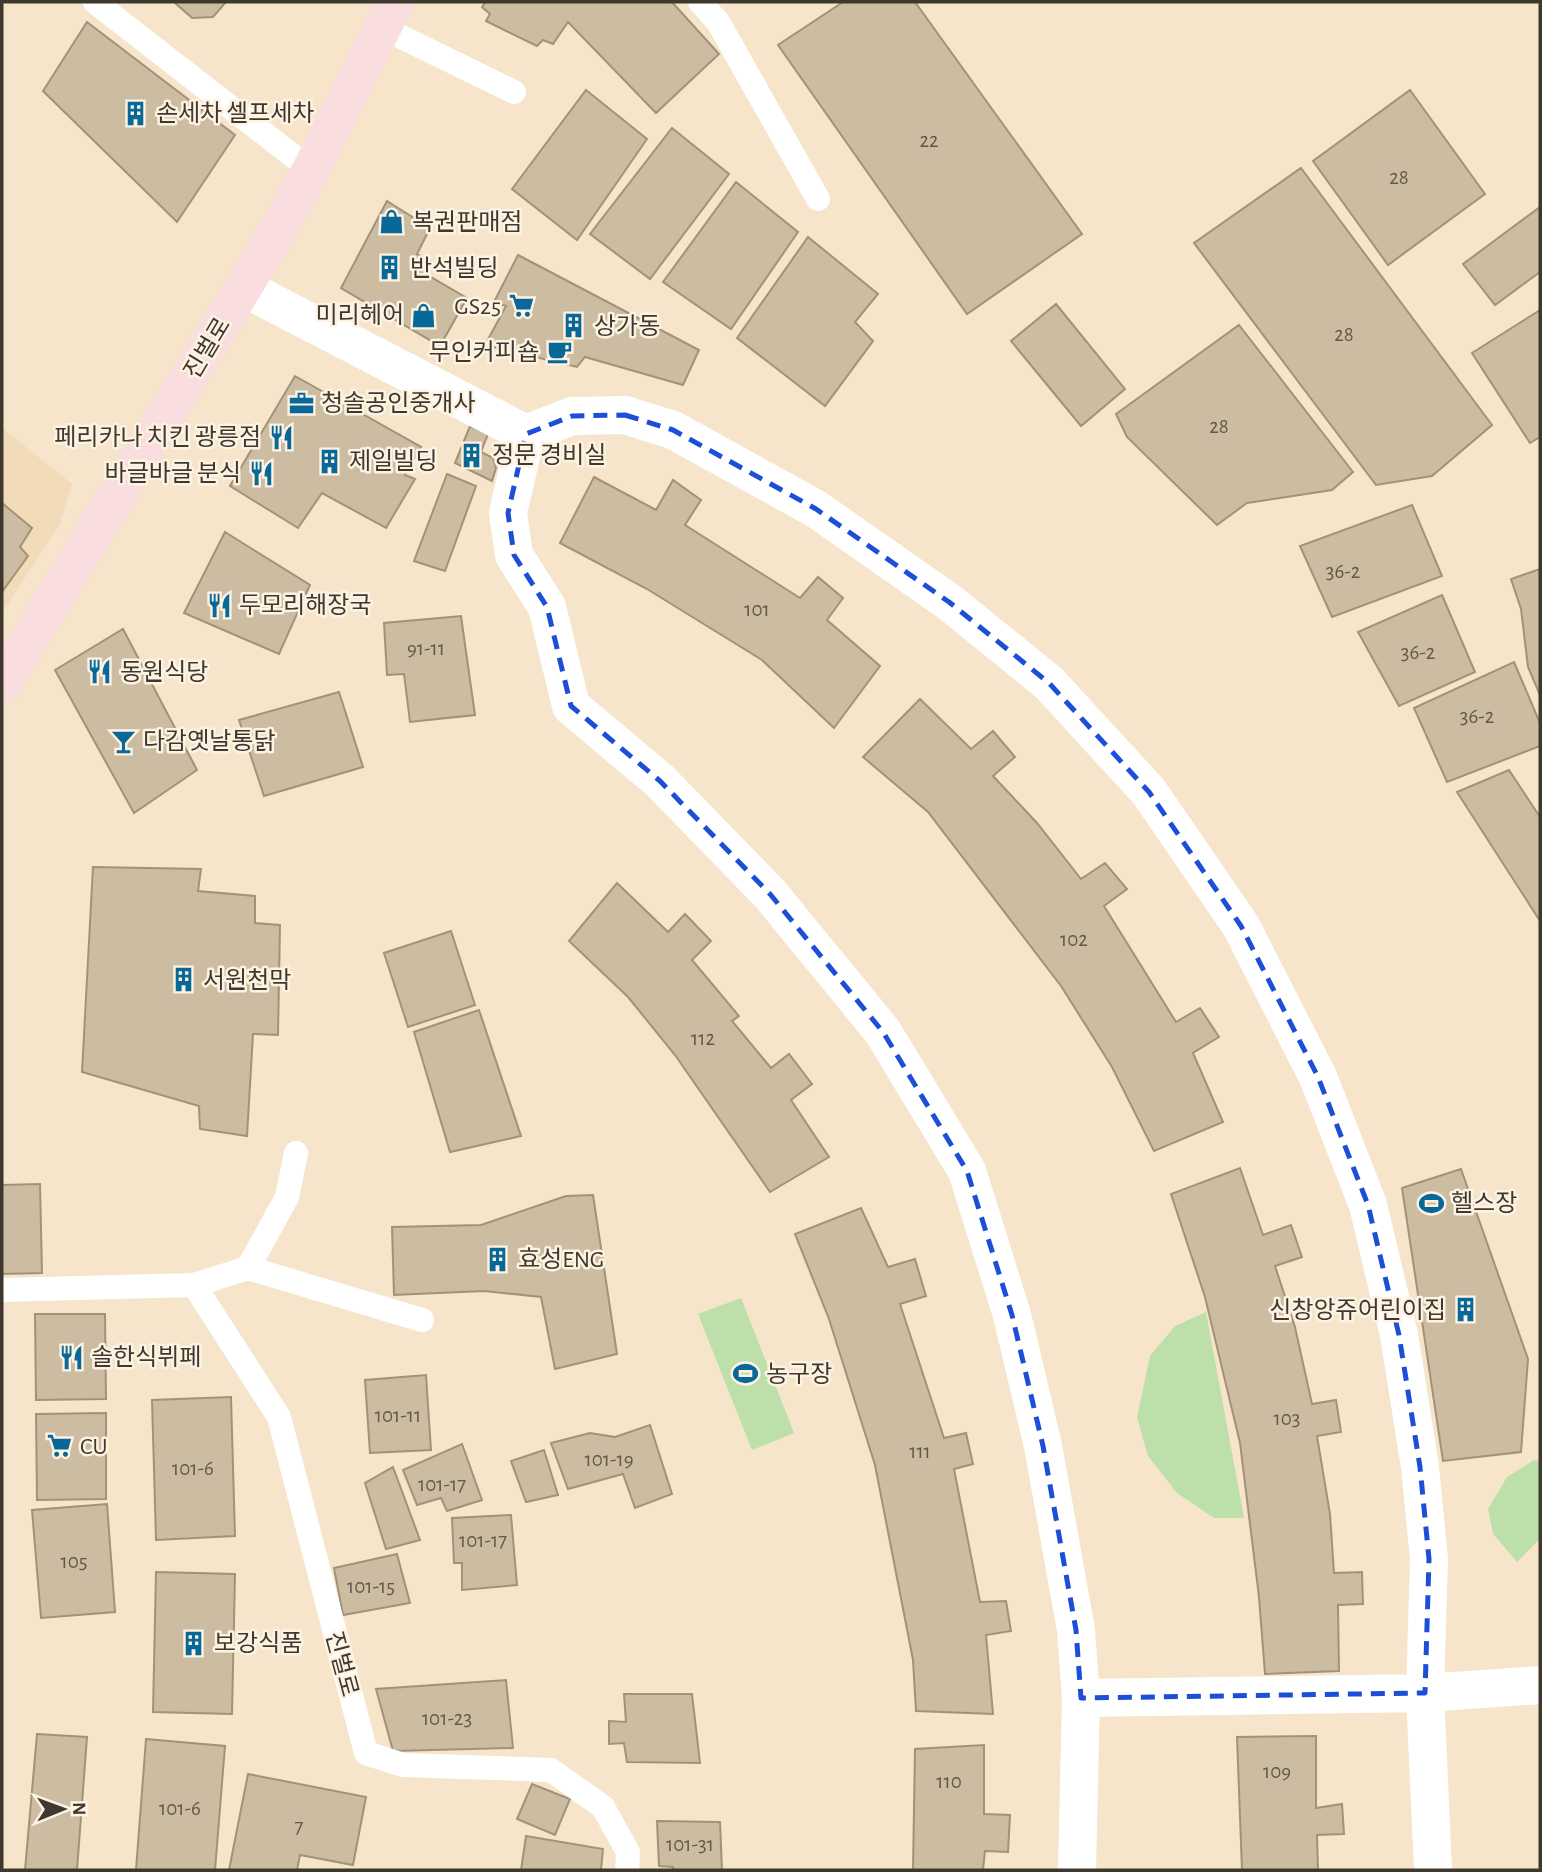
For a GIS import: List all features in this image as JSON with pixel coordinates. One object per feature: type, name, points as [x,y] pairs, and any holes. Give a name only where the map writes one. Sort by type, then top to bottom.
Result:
[{"type":"street","name":"진벌로","points":[[2,685],[244,288],[312,170],[388,14]]},
{"type":"street","points":[[244,288],[526,434],[572,416],[625,415],[673,430],[816,509],[949,602],[1049,683],[1149,792],[1241,926],[1318,1077],[1368,1205],[1399,1335],[1420,1467],[1429,1559],[1425,1693],[1433,1870]]},
{"type":"street","points":[[526,434],[508,513],[514,555],[547,607],[571,706],[660,781],[770,894],[883,1032],[967,1171],[1013,1315],[1043,1447],[1076,1630],[1081,1698],[1077,1870]]},
{"type":"street","points":[[1081,1698],[1187,1702],[1527,1692]]},
{"type":"lane","points":[[94,2],[312,170]]},
{"type":"lane","points":[[700,2],[718,22],[818,199]]},
{"type":"lane","points":[[388,14],[514,92]]},
{"type":"lane","points":[[248,1268],[287,1197],[296,1153]]},
{"type":"lane","points":[[2,1290],[194,1285],[248,1268],[422,1320]]},
{"type":"lane","name":"진벌로","points":[[194,1285],[279,1417],[366,1753],[403,1765],[551,1770],[603,1807],[628,1852],[627,1870]]},
{"type":"highlighted area","points":[[625,415],[673,430],[816,509],[949,602],[1049,683],[1149,792],[1241,926],[1318,1077],[1368,1205],[1399,1335],[1420,1467],[1429,1559],[1425,1693],[1081,1698],[1076,1630],[1043,1446],[1012,1315],[967,1171],[883,1032],[770,894],[660,781],[571,706],[547,607],[514,555],[508,513],[526,434],[572,416]]},
{"type":"shaded area","points":[[2,428],[72,484],[60,524],[2,613]]},
{"type":"green space","name":"농구장","points":[[741,1298],[794,1433],[752,1450],[698,1314]]},
{"type":"green space","points":[[1206,1312],[1244,1518],[1214,1518],[1177,1493],[1148,1456],[1137,1417],[1150,1356],[1175,1326]]},
{"type":"green space","points":[[1534,1460],[1540,1461],[1540,1539],[1517,1562],[1493,1534],[1488,1509],[1507,1477]]},
{"type":"building","points":[[174,2],[226,2],[213,17],[192,18]]},
{"type":"building","points":[[485,2],[672,2],[719,54],[656,113],[568,22],[553,44],[543,40],[537,46],[486,21],[490,14],[482,7]]},
{"type":"building","points":[[843,2],[915,2],[1082,234],[967,314],[778,45]]},
{"type":"building","name":"손세차 셀프세차","points":[[87,22],[235,135],[177,222],[43,91]]},
{"type":"building","points":[[586,90],[647,139],[577,240],[512,189]]},
{"type":"building","points":[[1410,90],[1485,194],[1388,265],[1313,161]]},
{"type":"building","points":[[672,128],[729,174],[650,279],[590,234]]},
{"type":"building","points":[[1301,168],[1492,425],[1432,476],[1376,485],[1194,243]]},
{"type":"building","points":[[736,182],[798,232],[731,329],[663,282]]},
{"type":"building","name":"반석빌딩","points":[[387,201],[430,228],[417,254],[432,262],[426,274],[467,298],[440,346],[341,288]]},
{"type":"building","points":[[1540,207],[1540,272],[1495,305],[1463,264]]},
{"type":"building","points":[[808,237],[878,294],[855,322],[873,341],[825,406],[737,338]]},
{"type":"building","name":"상가동","points":[[518,255],[699,350],[683,385],[585,357],[577,367],[485,345],[506,306],[494,302]]},
{"type":"building","points":[[1056,304],[1125,389],[1081,426],[1011,341]]},
{"type":"building","points":[[1540,310],[1540,437],[1530,443],[1472,353]]},
{"type":"building","points":[[1239,325],[1353,472],[1332,490],[1247,503],[1217,525],[1127,437],[1116,414]]},
{"type":"building","name":"제일빌딩","points":[[295,376],[421,447],[405,475],[415,479],[386,528],[322,493],[298,528],[230,486]]},
{"type":"building","name":"정문 경비실","points":[[470,426],[488,434],[481,452],[493,458],[496,468],[492,481],[455,463]]},
{"type":"building","points":[[447,474],[476,486],[445,571],[414,561]]},
{"type":"building","points":[[594,477],[656,510],[673,480],[701,500],[685,525],[800,598],[818,577],[843,598],[827,620],[880,666],[834,728],[762,660],[647,589],[560,543]]},
{"type":"building","points":[[2,503],[32,528],[20,547],[28,556],[2,592]]},
{"type":"building","points":[[1412,505],[1442,576],[1332,617],[1300,546]]},
{"type":"building","points":[[225,532],[310,585],[279,654],[184,613]]},
{"type":"building","points":[[1540,569],[1540,695],[1528,667],[1521,609],[1511,579]]},
{"type":"building","points":[[1442,595],[1475,672],[1399,706],[1358,632]]},
{"type":"building","points":[[461,616],[475,715],[410,722],[404,674],[387,675],[384,623]]},
{"type":"building","points":[[123,629],[197,770],[134,813],[55,670]]},
{"type":"building","points":[[1514,662],[1540,723],[1540,746],[1447,782],[1414,708]]},
{"type":"building","points":[[339,692],[363,767],[264,796],[239,720]]},
{"type":"building","points":[[920,699],[971,749],[993,731],[1015,757],[993,776],[1037,823],[1081,879],[1105,863],[1127,889],[1104,906],[1176,1022],[1200,1008],[1219,1037],[1193,1053],[1223,1122],[1154,1151],[1112,1067],[1061,986],[928,812],[863,757]]},
{"type":"building","points":[[1509,770],[1540,817],[1540,921],[1457,792]]},
{"type":"building","name":"서원천막","points":[[93,867],[201,869],[198,891],[255,896],[255,923],[280,925],[278,1035],[253,1034],[247,1136],[200,1129],[199,1106],[82,1072]]},
{"type":"building","points":[[617,883],[668,932],[685,914],[711,941],[692,960],[739,1016],[732,1021],[771,1068],[789,1054],[812,1084],[791,1100],[829,1157],[770,1192],[675,1055],[628,997],[569,941]]},
{"type":"building","points":[[451,931],[475,1005],[408,1027],[384,953]]},
{"type":"building","points":[[479,1010],[521,1136],[450,1152],[414,1032]]},
{"type":"building","points":[[1240,1168],[1263,1235],[1291,1225],[1302,1257],[1275,1266],[1295,1327],[1312,1404],[1336,1400],[1341,1432],[1317,1436],[1330,1514],[1334,1573],[1362,1572],[1363,1604],[1338,1605],[1339,1671],[1265,1674],[1259,1597],[1240,1443],[1205,1297],[1171,1194]]},
{"type":"building","name":"신창앙쥬어린이집","points":[[1461,1169],[1528,1359],[1521,1452],[1443,1461],[1402,1188]]},
{"type":"building","points":[[40,1184],[42,1273],[2,1274],[2,1185]]},
{"type":"building","name":"효성ENG","points":[[593,1195],[617,1354],[555,1369],[541,1297],[484,1291],[394,1295],[392,1227],[481,1225],[566,1196]]},
{"type":"building","points":[[861,1208],[888,1267],[915,1259],[926,1296],[900,1304],[944,1438],[966,1433],[973,1464],[954,1469],[980,1602],[1006,1601],[1011,1631],[986,1635],[993,1714],[916,1711],[913,1660],[875,1465],[829,1319],[795,1234]]},
{"type":"building","name":"솔한식뷔페","points":[[35,1314],[105,1314],[106,1399],[36,1400]]},
{"type":"building","points":[[426,1375],[431,1450],[370,1453],[365,1380]]},
{"type":"building","points":[[231,1397],[235,1536],[156,1540],[152,1400]]},
{"type":"building","points":[[106,1413],[106,1499],[37,1500],[36,1414]]},
{"type":"building","points":[[650,1425],[672,1494],[635,1508],[623,1474],[568,1489],[551,1443],[590,1433],[615,1437]]},
{"type":"building","points":[[462,1444],[482,1500],[447,1511],[441,1498],[417,1505],[403,1470]]},
{"type":"building","points":[[544,1450],[558,1495],[526,1502],[511,1461]]},
{"type":"building","points":[[393,1467],[420,1540],[386,1549],[365,1483]]},
{"type":"building","points":[[107,1504],[115,1612],[41,1618],[32,1510]]},
{"type":"building","points":[[511,1515],[517,1585],[462,1590],[462,1563],[454,1563],[452,1518]]},
{"type":"building","points":[[397,1554],[410,1603],[343,1615],[334,1568]]},
{"type":"building","name":"보강식품","points":[[156,1572],[235,1574],[232,1714],[153,1712]]},
{"type":"building","points":[[506,1680],[513,1748],[393,1751],[376,1689]]},
{"type":"building","points":[[624,1694],[692,1694],[700,1763],[627,1762],[624,1743],[609,1744],[609,1721],[626,1722]]},
{"type":"building","points":[[37,1734],[87,1737],[77,1870],[25,1870]]},
{"type":"building","points":[[1316,1736],[1316,1808],[1342,1804],[1344,1834],[1317,1835],[1318,1870],[1242,1870],[1237,1737]]},
{"type":"building","points":[[146,1739],[225,1746],[215,1870],[136,1870]]},
{"type":"building","points":[[984,1745],[984,1814],[1010,1815],[1008,1852],[985,1851],[983,1870],[913,1870],[915,1749]]},
{"type":"building","points":[[248,1774],[366,1797],[353,1865],[300,1855],[297,1870],[229,1870]]},
{"type":"building","points":[[532,1784],[570,1799],[555,1835],[517,1819]]},
{"type":"building","points":[[657,1821],[720,1822],[722,1870],[673,1870],[673,1867],[659,1866]]},
{"type":"building","points":[[526,1836],[603,1849],[601,1870],[521,1870]]},
{"type":"place","name":"손세차 셀프세차","points":[[136,113]]},
{"type":"place","name":"복권판매점","points":[[392,222]]},
{"type":"place","name":"반석빌딩","points":[[390,268]]},
{"type":"place","name":"GS25","points":[[521,306]]},
{"type":"place","name":"미리헤어","points":[[424,315]]},
{"type":"place","name":"상가동","points":[[574,326]]},
{"type":"place","name":"무인커피숍","points":[[559,352]]},
{"type":"place","name":"청솔공인중개사","points":[[301,403]]},
{"type":"place","name":"페리카나 치킨 광릉점","points":[[281,437]]},
{"type":"place","name":"정문 경비실","points":[[472,455]]},
{"type":"place","name":"제일빌딩","points":[[329,461]]},
{"type":"place","name":"바글바글 분식","points":[[261,473]]},
{"type":"place","name":"두모리해장국","points":[[219,605]]},
{"type":"place","name":"동원식당","points":[[100,672]]},
{"type":"place","name":"다감옛날통닭","points":[[123,741]]},
{"type":"place","name":"서원천막","points":[[183,980]]},
{"type":"place","name":"헬스장","points":[[1431,1203]]},
{"type":"place","name":"효성ENG","points":[[498,1259]]},
{"type":"place","name":"신창앙쥬어린이집","points":[[1466,1310]]},
{"type":"place","name":"솔한식뷔페","points":[[71,1357]]},
{"type":"place","name":"농구장","points":[[746,1374]]},
{"type":"place","name":"CU","points":[[60,1446]]},
{"type":"place","name":"보강식품","points":[[194,1643]]}]
